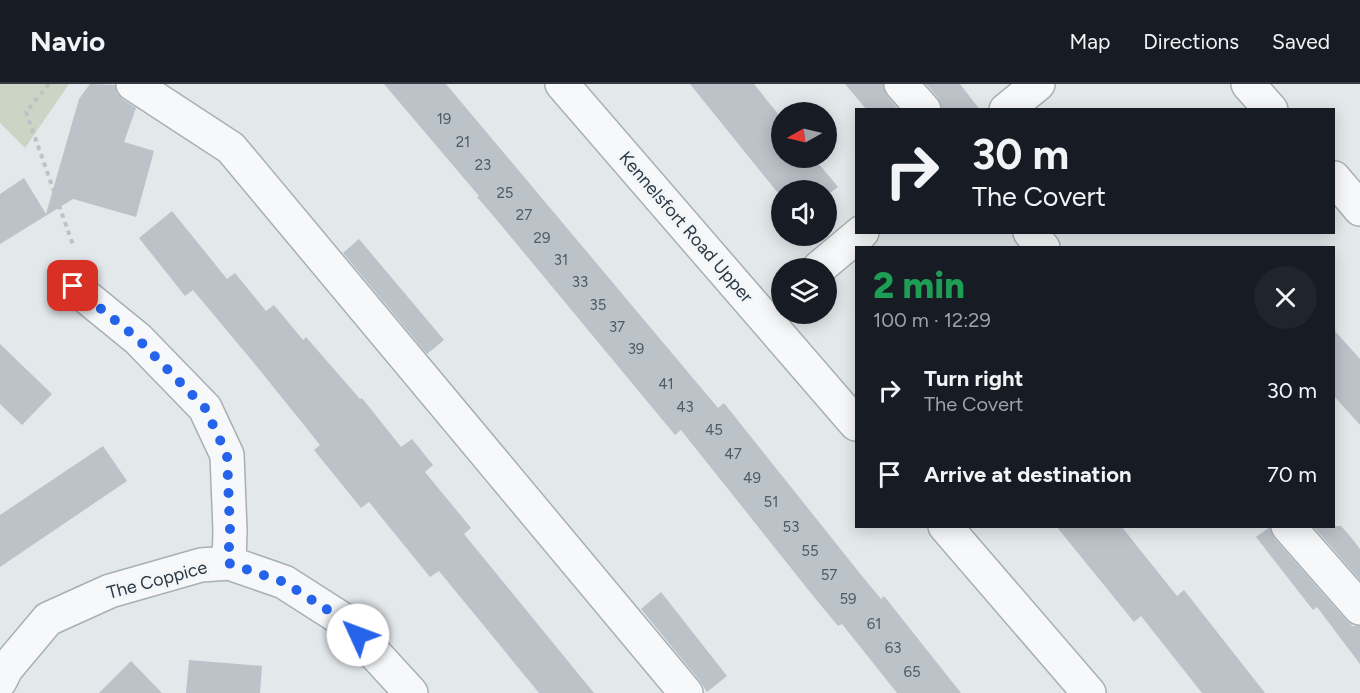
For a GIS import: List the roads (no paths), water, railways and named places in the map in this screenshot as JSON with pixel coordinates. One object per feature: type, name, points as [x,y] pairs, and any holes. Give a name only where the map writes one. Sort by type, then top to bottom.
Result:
[{"type":"street","points":[[133,84],[231,148],[686,693]]},
{"type":"street","name":"Kennelsfort Road Upper","points":[[562,84],[771,306]]},
{"type":"street","points":[[902,84],[922,108]]},
{"type":"street","points":[[1008,108],[1038,84]]},
{"type":"street","points":[[1248,84],[1269,108]]},
{"type":"street","points":[[831,258],[860,234]]},
{"type":"street","points":[[1032,234],[1041,246]]},
{"type":"street","points":[[73,286],[138,339],[205,408],[227,455],[230,530],[228,563]]},
{"type":"street","name":"Kennelsfort Road Upper","points":[[784,324],[855,423]]},
{"type":"street","points":[[947,528],[1089,693]]},
{"type":"street","points":[[1290,528],[1360,608]]},
{"type":"street","name":"The Coppice","points":[[0,681],[6,669],[48,620],[110,591],[201,565],[228,563],[284,582],[345,621],[411,693]]}]
